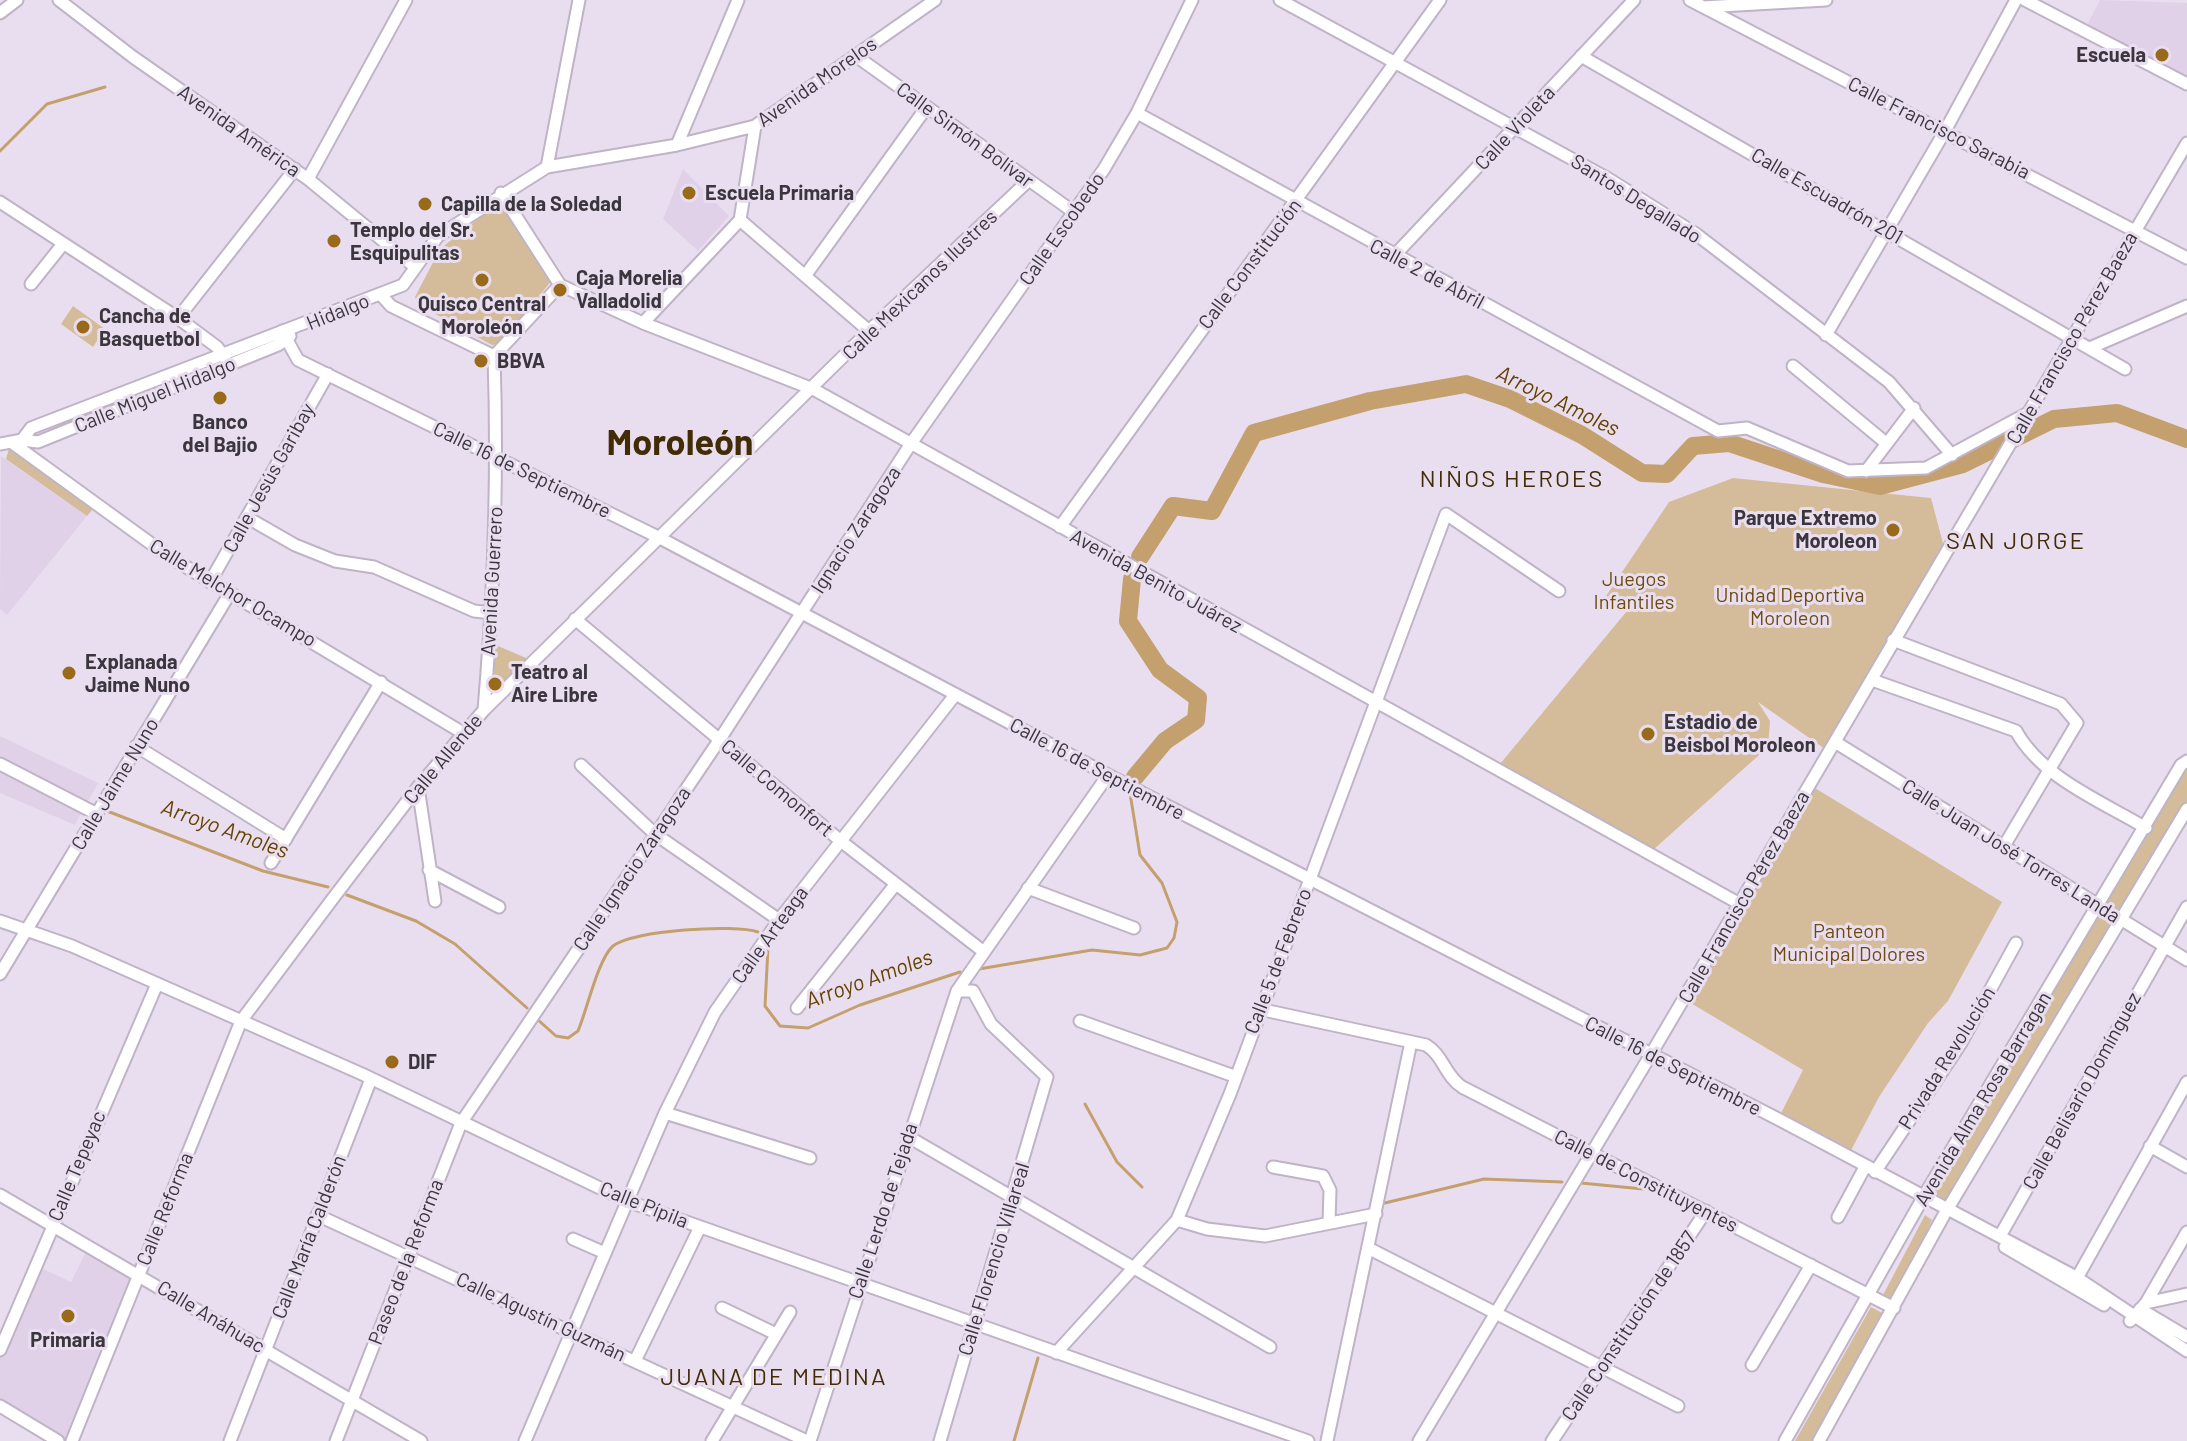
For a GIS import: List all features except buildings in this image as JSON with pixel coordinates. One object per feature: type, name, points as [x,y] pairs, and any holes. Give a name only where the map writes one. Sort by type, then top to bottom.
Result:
[{"type":"street","points":[[0,13],[17,0]]},
{"type":"street","name":"Avenida América","points":[[59,0],[133,57],[295,169],[415,267]]},
{"type":"street","points":[[308,179],[406,0]]},
{"type":"street","points":[[547,167],[579,0]]},
{"type":"street","points":[[677,145],[738,0]]},
{"type":"street","name":"Avenida Morelos","points":[[501,193],[547,167],[677,145],[755,126],[935,0]]},
{"type":"street","name":"Calle Escobedo","points":[[910,445],[1075,213],[1137,113],[1192,0]]},
{"type":"street","name":"Santos Degallado","points":[[1280,0],[1516,128],[1696,234],[1889,382],[1952,455]]},
{"type":"street","name":"Calle Constitución","points":[[1060,527],[1197,335],[1297,203],[1440,0]]},
{"type":"street","name":"Calle Violeta","points":[[1394,256],[1634,0]]},
{"type":"street","name":"Calle Francisco Sarabia","points":[[1690,0],[2187,258]]},
{"type":"street","points":[[1703,7],[1826,0]]},
{"type":"street","points":[[1826,335],[1885,229],[1945,131],[2016,0]]},
{"type":"street","points":[[2025,0],[2187,84]]},
{"type":"street","name":"Calle Simón Bolívar","points":[[856,56],[1075,213]]},
{"type":"street","name":"Calle Escuadrón 201","points":[[1581,56],[2072,335],[2125,369]]},
{"type":"street","points":[[805,276],[926,108]]},
{"type":"street","name":"Calle 2 de Abril","points":[[1137,113],[1718,431],[1747,428],[1848,471],[1866,471]]},
{"type":"street","points":[[643,323],[740,220],[755,126]]},
{"type":"street","name":"Calle Francisco Pérez Baeza","points":[[1419,1441],[1740,904],[2187,143]]},
{"type":"street","points":[[178,318],[295,169]]},
{"type":"street","name":"Calle Mexicanos Ilustres","points":[[813,389],[869,331],[1028,181]]},
{"type":"street","points":[[381,295],[391,306],[494,356],[560,285],[501,193]]},
{"type":"street","name":"Hidalgo","points":[[284,335],[403,285],[438,236],[501,193]]},
{"type":"street","points":[[0,202],[178,318],[222,354],[229,366]]},
{"type":"street","points":[[740,220],[869,331]]},
{"type":"street","points":[[31,284],[63,244]]},
{"type":"street","name":"Avenida Benito Juárez","points":[[560,285],[643,323],[813,389],[1740,904]]},
{"type":"street","points":[[2092,347],[2187,306]]},
{"type":"street","name":"Calle Miguel Hidalgo","points":[[11,442],[31,428],[76,414],[222,354],[284,335]]},
{"type":"street","name":"Calle Miguel Hidalgo","points":[[11,442],[38,442],[229,366],[284,335]]},
{"type":"street","name":"Calle 16 de Septiembre","points":[[284,335],[298,360],[658,537],[1108,775],[1924,1196],[1946,1212]]},
{"type":"street","name":"Avenida Guerrero","points":[[484,710],[492,613],[497,457],[494,356]]},
{"type":"street","points":[[1793,366],[1886,443]]},
{"type":"street","name":"Calle Jesús Garibay","points":[[210,582],[328,374]]},
{"type":"street","name":"Calle Allende","points":[[241,1021],[418,787],[463,733],[658,537],[813,389]]},
{"type":"street","points":[[1866,471],[1914,408]]},
{"type":"street","points":[[1866,471],[1926,468],[2026,415]]},
{"type":"street","name":"Calle Melchor Ocampo","points":[[11,442],[210,582],[463,733]]},
{"type":"street","name":"Ignacio Zaragoza","points":[[801,614],[910,445]]},
{"type":"street","name":"Calle 5 de Febrero","points":[[1056,1353],[1177,1220],[1230,1094],[1234,1076],[1378,702],[1446,514],[1559,591]]},
{"type":"street","points":[[248,518],[308,551],[335,561],[374,567],[474,611],[492,613]]},
{"type":"street","name":"Calle Jaime Nuno","points":[[0,974],[230,593]]},
{"type":"street","name":"Calle Ignacio Zaragoza","points":[[461,1123],[801,614]]},
{"type":"street","name":"Calle Comonfort","points":[[575,619],[842,842],[984,952]]},
{"type":"street","points":[[1893,640],[2061,704],[2077,723],[2004,846]]},
{"type":"street","points":[[1872,680],[2016,731],[2028,753],[2049,770],[2146,828]]},
{"type":"street","points":[[271,863],[381,682]]},
{"type":"street","name":"Calle Arteaga","points":[[525,1441],[665,1113],[715,1012],[779,920],[955,695]]},
{"type":"street","name":"Calle Juan José Torres Landa","points":[[1835,742],[2187,960]]},
{"type":"street","points":[[136,746],[286,839]]},
{"type":"street","name":"Avenida Alma Rosa Barragan","points":[[1785,1441],[1924,1196],[2100,906],[2181,765],[2187,761]]},
{"type":"street","points":[[0,764],[97,814]]},
{"type":"street","points":[[581,765],[655,834],[779,920]]},
{"type":"street","points":[[984,952],[1108,775]]},
{"type":"street","points":[[418,787],[435,901]]},
{"type":"street","name":"Avenida Alma Rosa Barragan","points":[[1819,1441],[1946,1212],[2187,809]]},
{"type":"street","points":[[429,870],[499,907]]},
{"type":"street","points":[[797,1008],[895,885]]},
{"type":"street","points":[[1028,888],[1134,928]]},
{"type":"street","name":"Calle Belisario Domínguez","points":[[2000,1236],[2187,907]]},
{"type":"street","name":"Calle Pípila","points":[[0,921],[27,929],[157,984],[371,1079],[627,1201],[1308,1441]]},
{"type":"street","name":"Privada Revolución","points":[[1838,1217],[1961,1043],[2016,943]]},
{"type":"street","name":"Calle Lerdo de Tejada","points":[[808,1441],[959,987],[984,952]]},
{"type":"street","name":"Calle Tepeyac","points":[[0,1350],[157,984]]},
{"type":"street","name":"Calle Florencio Villareal","points":[[940,1441],[1014,1198],[1047,1077],[991,1024],[973,991],[959,987]]},
{"type":"street","name":"Calle de Constituyentes","points":[[1259,1009],[1411,1042],[1434,1050],[1456,1083],[1894,1308]]},
{"type":"street","name":"Calle Reforma","points":[[72,1441],[241,1021]]},
{"type":"street","points":[[1080,1021],[1234,1076]]},
{"type":"street","points":[[1327,1441],[1370,1249],[1411,1042]]},
{"type":"street","name":"Calle María Calderón","points":[[230,1441],[371,1079]]},
{"type":"street","points":[[2077,1278],[2187,1082]]},
{"type":"street","points":[[665,1113],[810,1158]]},
{"type":"street","name":"Paseo de la Reforma","points":[[336,1441],[461,1123]]},
{"type":"street","points":[[907,1136],[1270,1347]]},
{"type":"street","points":[[2150,1146],[2187,1167]]},
{"type":"street","points":[[1273,1167],[1323,1176],[1330,1190],[1329,1223]]},
{"type":"street","name":"Calle Anáhuac","points":[[0,1195],[421,1441]]},
{"type":"street","name":"Calle Constitución de 1857","points":[[1552,1441],[1706,1211]]},
{"type":"street","points":[[1946,1212],[2000,1236],[2137,1312],[2187,1351]]},
{"type":"street","points":[[1946,1212],[2187,1337]]},
{"type":"street","points":[[1177,1220],[1207,1229],[1265,1236],[1376,1214]]},
{"type":"street","name":"Calle Agustín Guzmán","points":[[317,1215],[808,1441]]},
{"type":"street","points":[[635,1361],[700,1227]]},
{"type":"street","points":[[2137,1312],[2187,1232]]},
{"type":"street","points":[[573,1239],[605,1253]]},
{"type":"street","points":[[1370,1249],[1678,1406]]},
{"type":"street","points":[[1752,1365],[1811,1265]]},
{"type":"street","points":[[2137,1312],[2187,1294]]},
{"type":"street","points":[[722,1308],[776,1334]]},
{"type":"street","points":[[712,1441],[790,1312]]},
{"type":"street","points":[[2137,1312],[2187,1359]]},
{"type":"street","points":[[0,1406],[58,1441]]},
{"type":"shaded area","name":"Escuela","points":[[2100,0],[2187,3],[2187,83],[2086,27]]},
{"type":"shaded area","name":"Escuela Primaria","points":[[683,169],[729,216],[698,251],[663,219]]},
{"type":"shaded area","points":[[1,456],[87,516],[7,615],[0,609]]},
{"type":"shaded area","points":[[0,736],[98,783],[75,825],[0,793]]},
{"type":"shaded area","name":"Primaria","points":[[89,1246],[139,1275],[72,1441],[58,1441],[0,1406],[0,1350],[35,1265],[71,1282]]},
{"type":"green space","points":[[497,204],[506,207],[552,280],[501,343],[492,345],[419,305],[415,297],[440,249]]},
{"type":"green space","name":"Cancha de Basquetbol","points":[[73,306],[105,329],[93,347],[61,324]]},
{"type":"green space","points":[[11,442],[97,504],[87,516],[6,459]]},
{"type":"green space","points":[[1733,478],[1931,498],[1944,547],[1825,749],[1758,702],[1770,721],[1768,747],[1653,850],[1500,764],[1627,611],[1606,596],[1669,502]]},
{"type":"green space","points":[[489,642],[533,661],[484,710]]},
{"type":"green space","points":[[2187,763],[2187,809],[1948,1209],[1924,1196]]},
{"type":"green space","name":"Panteon Municipal Dolores","points":[[1810,785],[2002,902],[1948,1001],[1928,1023],[1879,1097],[1847,1158],[1778,1119],[1803,1070],[1684,999]]},
{"type":"green space","points":[[1925,1215],[1932,1220],[1894,1300],[1890,1300],[1883,1295]]},
{"type":"green space","points":[[1871,1307],[1884,1314],[1813,1441],[1795,1441]]},
{"type":"waterway","points":[[0,151],[47,104],[105,87]]},
{"type":"waterway","name":"Arroyo Amoles","points":[[1140,557],[1173,506],[1212,511],[1254,433],[1370,401],[1466,384],[1510,399],[1582,435],[1642,473],[1667,474],[1693,446],[1729,443],[1823,474],[1880,486],[1963,464],[2054,419],[2117,413],[2187,439]]},
{"type":"waterway","name":"Arroyo Amoles","points":[[1132,579],[1128,621],[1160,670],[1198,698],[1196,720],[1165,741],[1135,777]]},
{"type":"waterway","name":"Arroyo Amoles","points":[[979,969],[1092,950],[1140,955],[1167,948],[1174,938],[1177,922],[1162,883],[1140,855],[1130,793]]},
{"type":"waterway","name":"Arroyo Amoles","points":[[107,811],[263,871],[328,887]]},
{"type":"waterway","name":"Arroyo Amoles","points":[[347,895],[416,921],[455,944],[527,1008]]},
{"type":"waterway","name":"Arroyo Amoles","points":[[537,1019],[556,1036],[568,1038],[578,1031],[602,962],[613,946],[624,940],[684,930],[758,932]]},
{"type":"waterway","name":"Arroyo Amoles","points":[[768,948],[765,1006],[780,1026],[808,1028],[860,1005],[960,972]]},
{"type":"waterway","points":[[1085,1104],[1117,1162],[1142,1187]]},
{"type":"waterway","points":[[1385,1203],[1484,1179],[1562,1182]]},
{"type":"waterway","points":[[1581,1183],[1643,1189]]},
{"type":"waterway","points":[[1014,1441],[1038,1358]]},
{"type":"place","name":"Escuela","points":[[2162,55]]},
{"type":"place","name":"Escuela Primaria","points":[[689,193]]},
{"type":"place","name":"Capilla de la Soledad","points":[[425,204]]},
{"type":"place","name":"Templo del Sr. Esquipulitas","points":[[334,241]]},
{"type":"place","name":"Quisco Central Moroleón","points":[[482,280]]},
{"type":"place","name":"Caja Morelia Valladolid","points":[[560,290]]},
{"type":"place","name":"Cancha de Basquetbol","points":[[83,327]]},
{"type":"place","name":"BBVA","points":[[481,361]]},
{"type":"place","name":"Banco del Bajio","points":[[220,398]]},
{"type":"place","name":"Parque Extremo Moroleon","points":[[1893,530]]},
{"type":"place","name":"Explanada Jaime Nuno","points":[[69,673]]},
{"type":"place","name":"Teatro al Aire Libre","points":[[495,684]]},
{"type":"place","name":"Estadio de Beisbol Moroleon","points":[[1648,734]]},
{"type":"place","name":"DIF","points":[[392,1062]]},
{"type":"place","name":"Primaria","points":[[68,1316]]},
{"type":"district","name":"Moroleón","points":[[680,443]]},
{"type":"district","name":"NIÑOS HEROES","points":[[1512,479]]},
{"type":"district","name":"SAN JORGE","points":[[2016,541]]},
{"type":"district","name":"JUANA DE MEDINA","points":[[774,1377]]},
{"type":"park label","name":"Juegos Infantiles","points":[[1634,590]]},
{"type":"park label","name":"Unidad Deportiva Moroleon","points":[[1790,606]]}]
